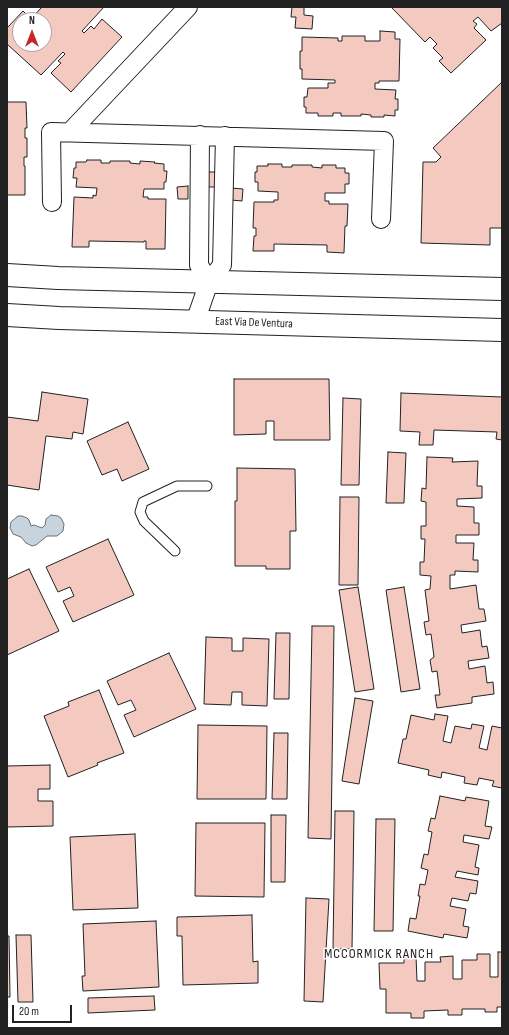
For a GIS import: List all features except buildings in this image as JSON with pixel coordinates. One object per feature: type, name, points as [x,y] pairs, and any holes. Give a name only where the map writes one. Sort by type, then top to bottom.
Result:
[{"type":"main road","points":[[7,275],[58,278],[209,282],[502,288]]},
{"type":"main road","name":"East Via De Ventura","points":[[7,315],[59,318],[502,330]]},
{"type":"street","points":[[71,131],[188,7]]},
{"type":"street","points":[[52,202],[52,132],[71,131],[384,141],[381,219]]},
{"type":"street","points":[[200,135],[199,265],[209,282]]},
{"type":"street","points":[[195,322],[209,282],[222,265],[225,136]]},
{"type":"lane","points":[[175,551],[144,521],[140,512],[144,502],[177,486],[207,486]]},
{"type":"shaded area","points":[[51,515],[61,518],[64,524],[63,531],[57,536],[47,536],[36,545],[32,546],[26,543],[21,537],[13,534],[10,528],[11,522],[18,516],[22,516],[29,520],[31,526],[34,525],[42,528],[45,525],[46,519]]},
{"type":"district","name":"MCCORMICK RANCH","points":[[379,954]]}]
